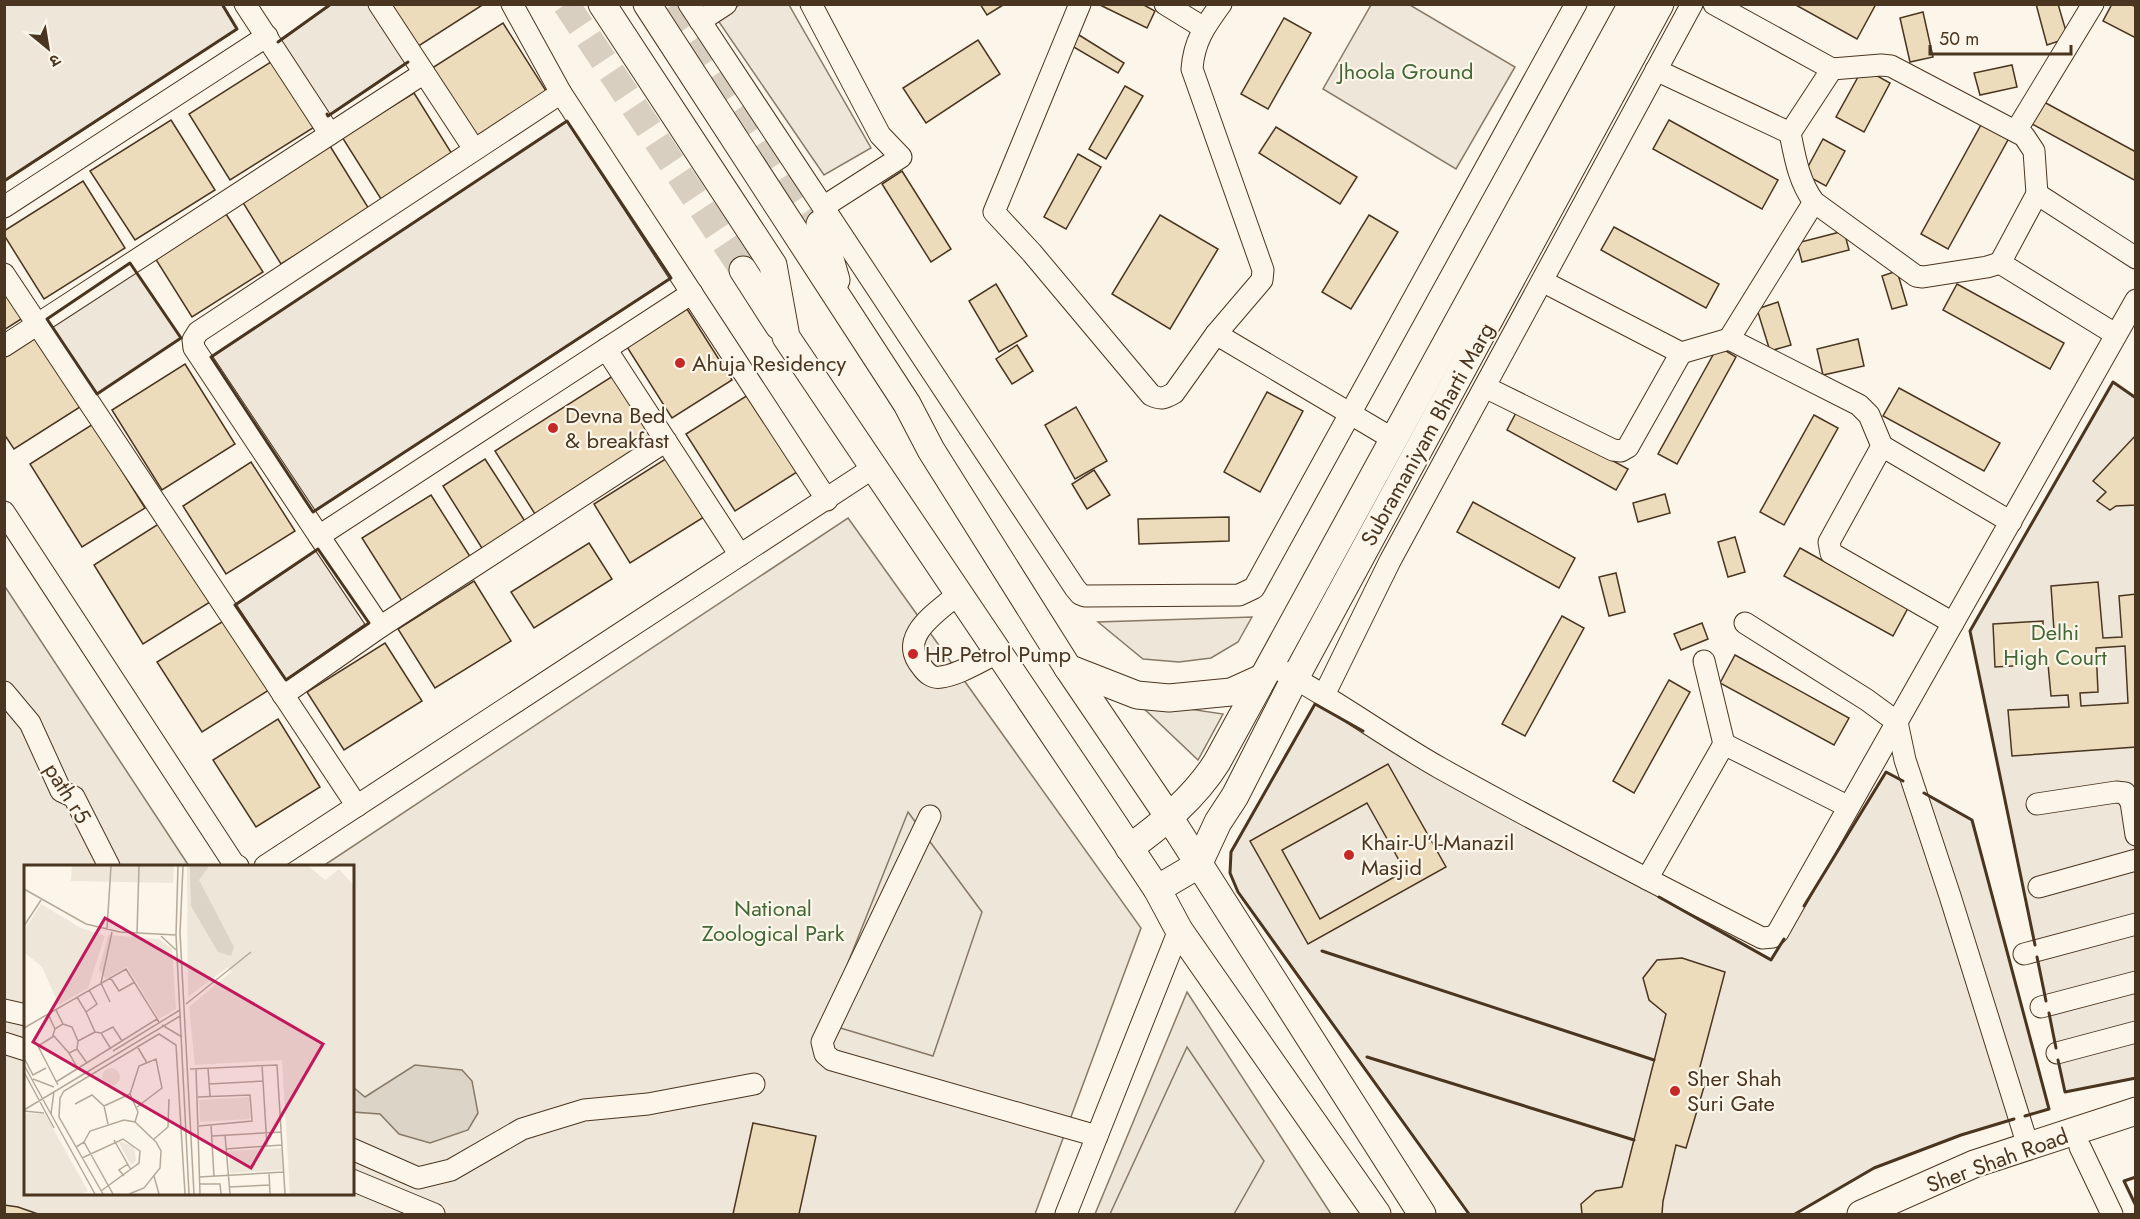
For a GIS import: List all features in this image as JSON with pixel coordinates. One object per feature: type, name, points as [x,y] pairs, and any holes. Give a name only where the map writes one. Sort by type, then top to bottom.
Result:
[{"type":"main road","points":[[602,4],[773,265],[786,337]]},
{"type":"main road","points":[[647,4],[907,404],[931,450],[1068,668],[1169,817],[1422,1215]]},
{"type":"main road","name":"Subramaniyam Bharti Marg","points":[[1129,848],[1169,817],[1205,781],[1632,4]]},
{"type":"main road","name":"Subramaniyam Bharti Marg","points":[[1198,865],[1218,822],[1235,796],[1295,678],[1660,4]]},
{"type":"main road","points":[[821,215],[844,307]]},
{"type":"main road","points":[[743,270],[873,468],[1157,890],[1179,930],[1377,1215]]},
{"type":"main road","points":[[1068,668],[1137,694],[1168,698],[1231,692],[1266,671]]},
{"type":"main road","points":[[1157,890],[1198,865]]},
{"type":"main road","name":"Sher Shah Road","points":[[1861,1215],[1974,1164],[2136,1111]]},
{"type":"main road","name":"Sher Shah Road","points":[[1902,1215],[1975,1182],[2136,1129]]},
{"type":"street","points":[[245,4],[330,134]]},
{"type":"street","points":[[379,4],[474,149]]},
{"type":"street","points":[[512,4],[561,93],[827,500]]},
{"type":"street","points":[[726,4],[694,13],[821,215],[1080,594],[1085,596],[1239,595],[1254,588],[1576,4]]},
{"type":"street","points":[[811,4],[880,135],[901,157],[821,215]]},
{"type":"street","points":[[1080,4],[994,212],[1032,253],[1151,395],[1158,399],[1166,398],[1174,393],[1216,334],[1262,280],[1263,270],[1192,69],[1193,51],[1204,28],[1221,4]]},
{"type":"street","points":[[1165,4],[1204,28]]},
{"type":"street","points":[[1324,695],[1390,561],[1692,4]]},
{"type":"street","points":[[1714,4],[1832,69],[1891,66],[2024,136],[2034,151],[2037,194],[2000,263]]},
{"type":"street","points":[[2016,131],[2093,4]]},
{"type":"street","points":[[4,207],[267,36]]},
{"type":"street","points":[[1832,69],[1790,133],[1801,179],[1806,192],[1814,202],[1916,276],[1977,269],[2000,263],[2115,334]]},
{"type":"street","points":[[1656,70],[1790,133]]},
{"type":"street","points":[[4,346],[424,73]]},
{"type":"street","points":[[380,627],[195,348],[195,336],[208,325],[561,93]]},
{"type":"street","points":[[2037,194],[2136,258]]},
{"type":"street","points":[[1542,281],[1681,353],[1729,339],[1814,202]]},
{"type":"street","points":[[4,274],[357,806]]},
{"type":"street","points":[[319,536],[692,293]]},
{"type":"street","points":[[1266,671],[1295,678],[1439,767],[1647,879],[1762,938],[1773,936],[1778,932],[1847,806],[2136,300]]},
{"type":"street","points":[[1216,334],[1393,439]]},
{"type":"street","points":[[1729,339],[1859,405],[1869,415],[1882,446],[2011,522]]},
{"type":"street","points":[[606,349],[740,555]]},
{"type":"street","points":[[1485,387],[1613,450],[1621,451],[1628,447],[1681,353]]},
{"type":"street","points":[[283,695],[380,627],[666,441]]},
{"type":"street","points":[[1882,446],[1829,542],[1831,553],[1953,623]]},
{"type":"street","points":[[268,865],[873,468]]},
{"type":"street","points":[[4,512],[235,865]]},
{"type":"street","points":[[958,594],[920,628],[915,636],[912,643],[913,652],[921,667],[929,675],[941,678],[998,653]]},
{"type":"street","points":[[1746,623],[1867,700],[1897,722],[1905,760],[2028,1146]]},
{"type":"street","points":[[1647,879],[1724,744],[1704,661]]},
{"type":"street","name":"path r5","points":[[4,692],[30,723],[61,791],[74,797],[109,865]]},
{"type":"street","points":[[1724,744],[1847,806]]},
{"type":"street","points":[[2037,804],[2116,792],[2125,793],[2131,802],[2136,835]]},
{"type":"street","points":[[930,816],[822,1042],[825,1054],[832,1060],[1097,1136]]},
{"type":"street","points":[[2039,887],[2136,860]]},
{"type":"street","points":[[2024,954],[2136,924]]},
{"type":"street","points":[[1066,1215],[1179,930]]},
{"type":"street","points":[[2041,1007],[2136,982]]},
{"type":"street","points":[[4,1010],[24,1015]]},
{"type":"street","points":[[2057,1053],[2136,1032]]},
{"type":"street","points":[[4,1043],[24,1049]]},
{"type":"street","points":[[354,1150],[418,1178],[451,1170],[522,1129],[584,1110],[648,1104],[754,1084]]},
{"type":"street","points":[[2080,1147],[2112,1215]]},
{"type":"street","points":[[354,1181],[434,1215]]},
{"type":"green space","points":[[5,4],[222,5],[237,29],[5,181]]},
{"type":"green space","points":[[331,5],[374,5],[411,60],[328,116],[278,41]]},
{"type":"green space","points":[[739,5],[789,5],[871,148],[824,175],[717,19]]},
{"type":"green space","name":"Jhoola Ground","points":[[1371,5],[1410,5],[1515,67],[1456,169],[1323,89]]},
{"type":"green space","points":[[567,121],[671,278],[313,512],[211,357]]},
{"type":"green space","points":[[130,263],[181,338],[97,394],[47,319]]},
{"type":"green space","name":"Delhi High Court","points":[[2113,382],[2136,398],[2135,1078],[2065,1092],[1970,631]]},
{"type":"green space","name":"National Zoological Park","points":[[848,518],[1141,928],[1035,1214],[5,1214],[4,585],[188,865],[24,865],[24,1195],[354,1195],[354,865],[325,865]]},
{"type":"green space","points":[[318,549],[369,623],[286,680],[235,605]]},
{"type":"green space","points":[[1252,617],[1238,642],[1211,658],[1179,662],[1143,659],[1098,622]]},
{"type":"green space","points":[[1315,704],[1771,959],[1886,772],[1972,820],[2049,1109],[1961,1135],[1874,1168],[1795,1214],[1469,1214],[1238,892],[1230,873],[1231,852]]},
{"type":"green space","points":[[1187,992],[1331,1214],[1095,1214]]},
{"type":"shaded area","points":[[1136,701],[1223,714],[1198,760]]},
{"type":"shaded area","points":[[908,812],[982,912],[933,1056],[824,1023]]},
{"type":"shaded area","points":[[1187,1047],[1264,1161],[1234,1214],[1110,1214]]},
{"type":"shaded area","points":[[415,1065],[462,1070],[472,1081],[478,1113],[468,1130],[430,1143],[399,1134],[380,1114],[354,1112],[354,1088],[365,1097]]},
{"type":"building","points":[[391,4],[484,4],[417,47]]},
{"type":"building","points":[[980,4],[1002,4],[1003,5],[987,15]]},
{"type":"building","points":[[1098,4],[1142,4],[1155,11],[1147,28]]},
{"type":"building","points":[[1794,4],[1876,4],[1857,39]]},
{"type":"building","points":[[2036,4],[2058,4],[2068,38],[2047,45]]},
{"type":"building","points":[[2112,4],[2130,4],[2136,7],[2136,38],[2103,21]]},
{"type":"building","points":[[1923,12],[1933,57],[1910,62],[1900,18]]},
{"type":"building","points":[[1284,18],[1311,33],[1268,109],[1241,94]]},
{"type":"building","points":[[503,23],[548,94],[473,140],[429,70]]},
{"type":"building","points":[[1079,35],[1124,63],[1118,73],[1072,46]]},
{"type":"building","points":[[978,40],[1000,74],[926,123],[903,88]]},
{"type":"building","points":[[274,60],[316,126],[230,180],[189,114]]},
{"type":"building","points":[[2012,65],[2017,87],[1980,95],[1974,73]]},
{"type":"building","points":[[1863,68],[1890,83],[1864,132],[1836,117]]},
{"type":"building","points":[[1125,86],[1143,96],[1106,159],[1089,149]]},
{"type":"building","points":[[414,93],[452,154],[381,199],[342,137]]},
{"type":"building","points":[[2044,102],[2136,152],[2136,181],[2032,124]]},
{"type":"building","points":[[171,120],[215,190],[135,240],[90,171]]},
{"type":"building","points":[[1669,120],[1778,180],[1762,209],[1653,149]]},
{"type":"building","points":[[1982,123],[2009,138],[1948,249],[1921,234]]},
{"type":"building","points":[[1276,127],[1357,177],[1340,204],[1259,153]]},
{"type":"building","points":[[1823,139],[1845,151],[1826,186],[1804,174]]},
{"type":"building","points":[[330,146],[369,209],[281,264],[242,201]]},
{"type":"building","points":[[1078,154],[1101,167],[1066,229],[1044,217]]},
{"type":"building","points":[[902,171],[951,249],[931,262],[882,184]]},
{"type":"building","points":[[83,181],[125,248],[44,299],[4,235],[4,231]]},
{"type":"building","points":[[226,214],[263,272],[192,317],[155,258]]},
{"type":"building","points":[[1160,215],[1218,249],[1170,329],[1112,294]]},
{"type":"building","points":[[1369,215],[1398,232],[1351,309],[1322,292]]},
{"type":"building","points":[[1614,227],[1719,284],[1706,308],[1601,250]]},
{"type":"building","points":[[1844,231],[1849,250],[1802,262],[1797,243]]},
{"type":"building","points":[[1897,271],[1907,305],[1892,309],[1882,276]]},
{"type":"building","points":[[4,282],[26,316],[4,330]]},
{"type":"building","points":[[996,284],[1027,336],[999,352],[969,301]]},
{"type":"building","points":[[1957,284],[2064,343],[2050,369],[1943,310]]},
{"type":"building","points":[[1778,302],[1791,345],[1770,351],[1757,309]]},
{"type":"building","name":"Ahuja Residency","points":[[687,309],[732,380],[672,418],[627,347]]},
{"type":"building","points":[[33,332],[80,407],[14,449],[4,434],[4,350]]},
{"type":"building","points":[[1858,339],[1864,366],[1823,375],[1817,349]]},
{"type":"building","points":[[1017,345],[1033,371],[1012,384],[996,359]]},
{"type":"building","points":[[1718,346],[1736,357],[1677,464],[1658,454]]},
{"type":"building","points":[[185,364],[235,444],[162,490],[112,410]]},
{"type":"building","points":[[616,374],[656,437],[535,514],[495,451]]},
{"type":"building","points":[[1899,388],[2000,443],[1984,471],[1883,416]]},
{"type":"building","points":[[1267,392],[1303,411],[1260,492],[1224,472]]},
{"type":"building","points":[[748,395],[797,472],[735,511],[686,434]]},
{"type":"building","points":[[1076,407],[1107,461],[1075,479],[1045,425]]},
{"type":"building","points":[[1518,409],[1628,469],[1616,490],[1507,430]]},
{"type":"building","points":[[1814,415],[1838,428],[1784,525],[1760,512]]},
{"type":"building","points":[[93,424],[145,508],[82,547],[30,464]]},
{"type":"building","points":[[2135,436],[2136,505],[2116,506],[2110,510],[2097,501],[2106,492],[2093,481]]},
{"type":"building","points":[[667,458],[704,517],[630,563],[594,504]]},
{"type":"building","points":[[485,459],[528,526],[485,553],[443,486]]},
{"type":"building","points":[[251,462],[295,531],[226,574],[183,506]]},
{"type":"building","points":[[1094,470],[1110,495],[1087,509],[1072,484]]},
{"type":"building","points":[[1665,494],[1670,513],[1638,522],[1633,503]]},
{"type":"building","points":[[431,495],[471,558],[402,601],[362,538]]},
{"type":"building","points":[[1473,502],[1575,558],[1559,588],[1457,532]]},
{"type":"building","points":[[1229,517],[1229,541],[1139,544],[1138,519]]},
{"type":"building","points":[[160,523],[210,602],[143,644],[94,565]]},
{"type":"building","points":[[1735,537],[1745,572],[1728,577],[1718,542]]},
{"type":"building","points":[[589,543],[612,579],[534,628],[511,592]]},
{"type":"building","points":[[1800,548],[1908,608],[1893,636],[1784,576]]},
{"type":"building","points":[[1616,573],[1625,612],[1609,616],[1599,577]]},
{"type":"building","points":[[474,581],[511,641],[435,688],[398,629]]},
{"type":"building","points":[[2098,582],[2103,638],[2122,637],[2119,596],[2136,594],[2136,747],[2012,756],[2008,710],[2069,707],[2068,695],[2051,696],[2048,664],[1995,667],[1993,624],[2043,621],[2043,632],[2054,631],[2051,586]],"holes":[[[2125,646],[2128,703],[2081,706],[2080,693],[2098,692],[2096,648]]]},
{"type":"building","points":[[1562,616],[1584,628],[1525,736],[1502,724]]},
{"type":"building","points":[[225,620],[269,690],[202,732],[157,662]]},
{"type":"building","points":[[1702,623],[1708,639],[1681,650],[1674,634]]},
{"type":"building","points":[[385,643],[422,701],[344,750],[307,692]]},
{"type":"building","points":[[1735,655],[1849,718],[1834,745],[1720,683]]},
{"type":"building","points":[[1669,680],[1690,692],[1634,793],[1613,781]]},
{"type":"building","points":[[278,719],[320,787],[256,827],[213,760]]},
{"type":"building","points":[[1388,764],[1446,867],[1308,944],[1250,841]],"holes":[[[1367,803],[1405,871],[1320,919],[1282,850]]]},
{"type":"building","name":"Sher Shah Suri Gate","points":[[1682,958],[1725,972],[1697,1078],[1706,1080],[1686,1148],[1676,1145],[1662,1214],[1582,1214],[1581,1204],[1596,1191],[1622,1187],[1666,1014],[1649,1000],[1643,978],[1657,960]]},
{"type":"building","points":[[753,1123],[816,1136],[799,1214],[733,1214]]},
{"type":"building","points":[[4,1205],[18,1207],[38,1214],[4,1214]]},
{"type":"tunnel","points":[[566,4],[743,270]]},
{"type":"tunnel","points":[[674,4],[820,224]]},
{"type":"wall","points":[[4,181],[237,29],[222,4]]},
{"type":"wall","points":[[278,42],[331,4]]},
{"type":"wall","points":[[327,114],[328,116],[408,62]]},
{"type":"wall","points":[[567,121],[671,278],[313,512],[211,357],[567,121]]},
{"type":"wall","points":[[130,263],[181,338],[97,394],[47,319],[130,263]]},
{"type":"wall","points":[[2035,945],[1970,631],[2113,382],[2136,398]]},
{"type":"wall","points":[[318,549],[369,623],[286,680],[235,605],[318,549]]},
{"type":"wall","points":[[1363,731],[1315,704],[1231,852],[1230,873],[1238,892],[1469,1214]]},
{"type":"wall","points":[[1804,906],[1886,772],[1903,781]]},
{"type":"wall","points":[[1924,793],[1972,820],[2049,1109],[2025,1116]]},
{"type":"wall","points":[[1659,897],[1771,960],[1784,939]]},
{"type":"wall","points":[[1322,951],[1654,1060]]},
{"type":"wall","points":[[2037,957],[2046,1001]]},
{"type":"wall","points":[[2049,1013],[2056,1048]]},
{"type":"wall","points":[[1367,1057],[1634,1140]]},
{"type":"wall","points":[[2058,1060],[2065,1092],[2136,1078]]},
{"type":"wall","points":[[1795,1214],[1874,1168],[1961,1135],[2014,1119]]},
{"type":"wall","points":[[2136,1177],[2124,1181],[2136,1206]]},
{"type":"place","name":"Ahuja Residency","points":[[680,363]]},
{"type":"place","name":"Devna Bed & breakfast","points":[[553,428]]},
{"type":"place","name":"HP Petrol Pump","points":[[913,654]]},
{"type":"place","name":"Khair-U’l-Manazil Masjid","points":[[1349,855]]},
{"type":"place","name":"Sher Shah Suri Gate","points":[[1675,1091]]}]
